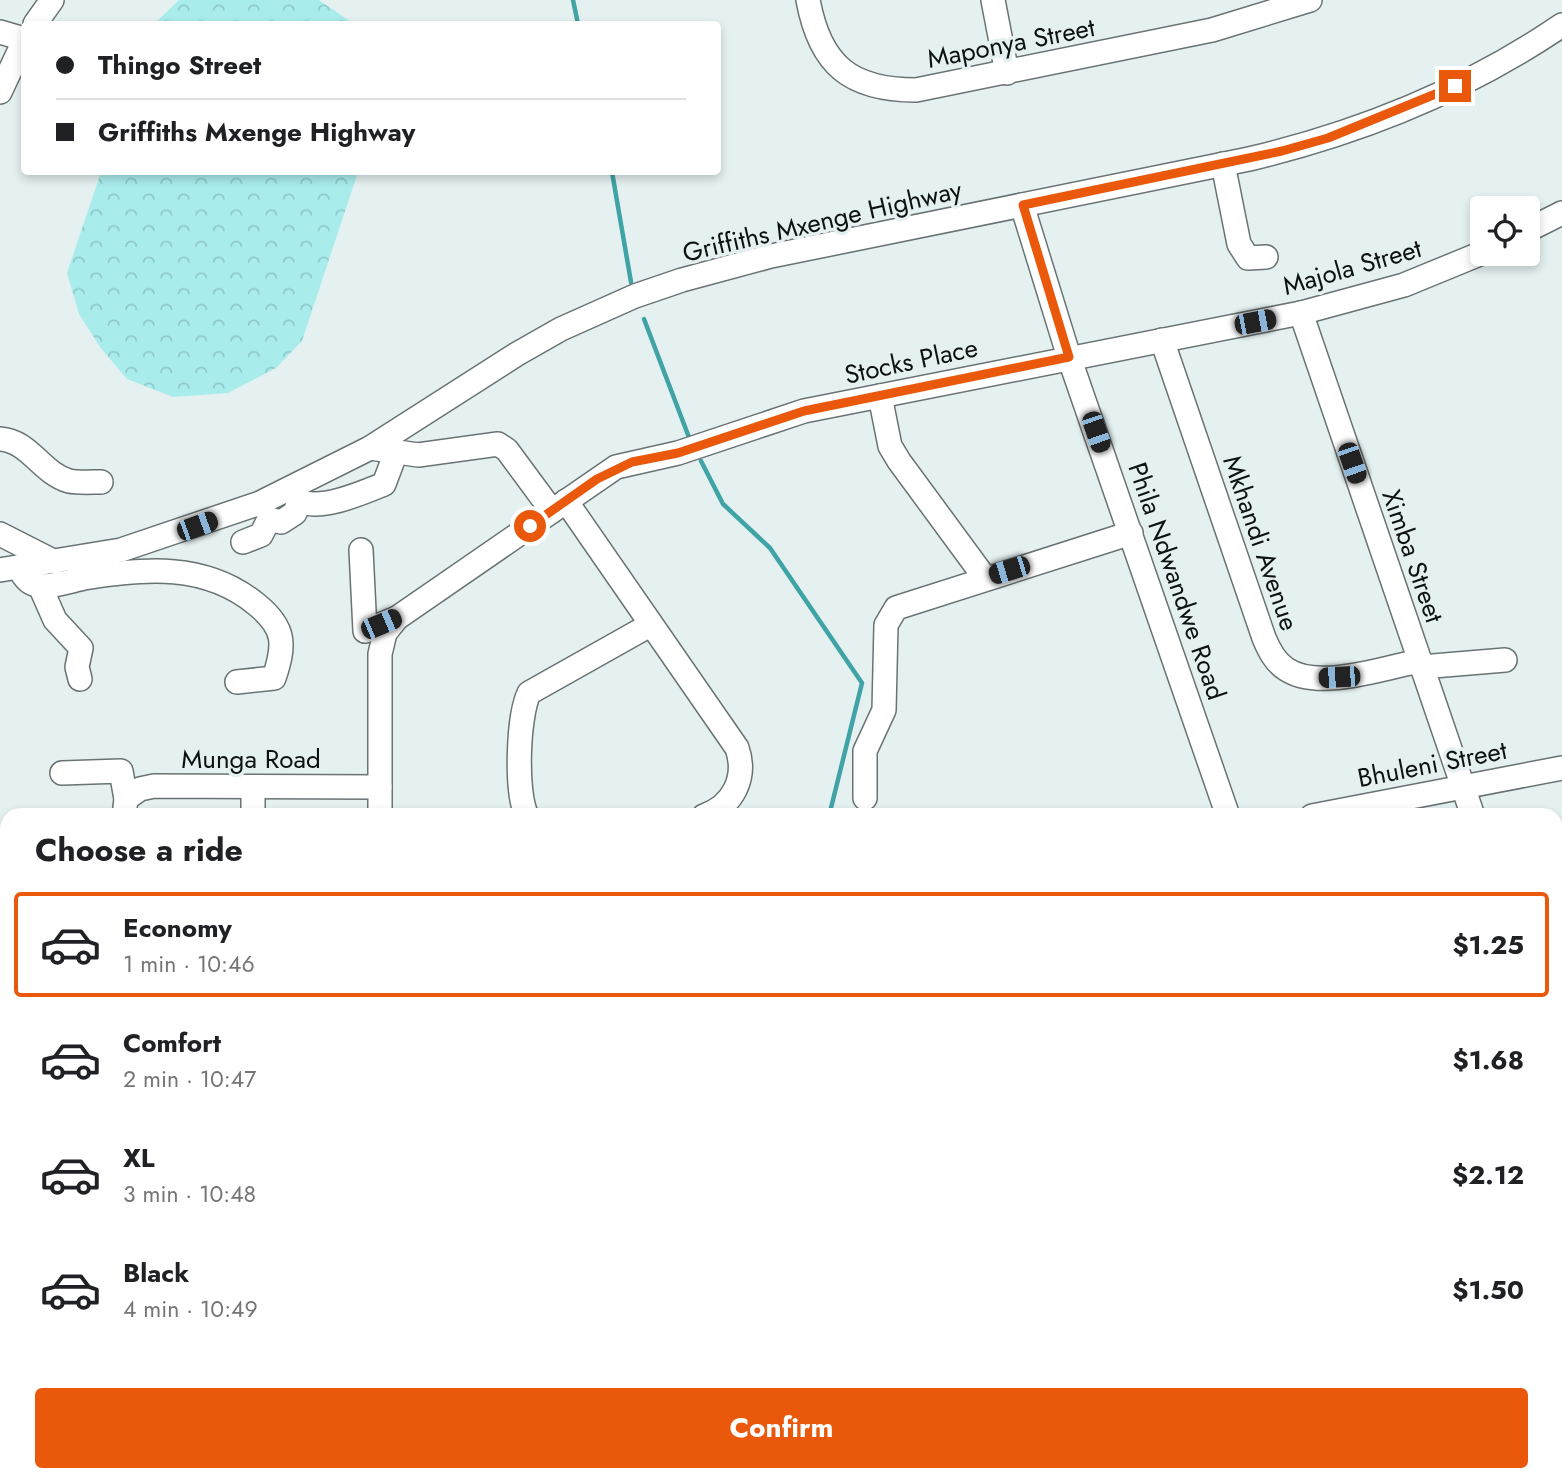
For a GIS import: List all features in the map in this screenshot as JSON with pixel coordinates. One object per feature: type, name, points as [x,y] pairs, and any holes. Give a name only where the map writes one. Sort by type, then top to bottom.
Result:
[{"type":"street","points":[[38,21],[52,0]]},
{"type":"street","name":"Maponya Street","points":[[808,0],[812,19],[832,58],[847,74],[878,89],[916,90],[1212,30],[1310,0]]},
{"type":"street","points":[[993,0],[1007,72]]},
{"type":"street","name":"Griffiths Mxenge Highway","points":[[9,569],[121,550],[260,503],[370,448],[561,329],[635,296],[771,256],[1223,164],[1328,138],[1400,110],[1497,65],[1562,25]]},
{"type":"street","points":[[0,32],[21,39]]},
{"type":"street","points":[[0,92],[21,46]]},
{"type":"street","points":[[1223,164],[1239,244],[1248,258],[1266,257]]},
{"type":"street","name":"Phila Ndwandwe Road","points":[[1023,205],[1069,357],[1225,808]]},
{"type":"street","points":[[1540,224],[1562,213]]},
{"type":"street","name":"Majola Street","points":[[1069,357],[1301,313],[1404,285],[1470,258]]},
{"type":"street","name":"Ximba Street","points":[[1301,313],[1470,808]]},
{"type":"street","name":"Mkhandi Avenue","points":[[1162,340],[1272,655],[1286,669],[1318,678],[1420,664],[1505,660]]},
{"type":"street","name":"Stocks Place","points":[[397,618],[616,467],[678,453],[804,411],[1069,357]]},
{"type":"street","points":[[880,396],[890,446],[985,578]]},
{"type":"street","points":[[0,439],[18,442],[49,470],[68,481],[102,482]]},
{"type":"street","points":[[370,448],[418,455],[498,444],[507,450],[559,506],[730,735],[741,758],[742,770],[733,795],[719,808]]},
{"type":"street","points":[[243,542],[261,535],[269,519],[282,522],[295,513],[299,501],[310,506],[350,498],[384,484],[396,452]]},
{"type":"street","points":[[865,798],[865,751],[884,710],[886,625],[896,608],[1130,533]]},
{"type":"street","points":[[0,534],[55,562]]},
{"type":"street","points":[[361,550],[365,631],[397,618]]},
{"type":"street","points":[[9,569],[40,586],[98,576],[173,570],[201,574],[235,588],[274,621],[283,650],[274,678],[237,682]]},
{"type":"street","points":[[40,586],[55,620],[82,648],[78,667],[80,679]]},
{"type":"street","points":[[380,808],[380,653],[385,633],[397,618]]},
{"type":"street","points":[[524,808],[521,797],[522,717],[529,693],[650,625]]},
{"type":"street","name":"Bhuleni Street","points":[[1352,808],[1562,768]]},
{"type":"street","points":[[62,773],[117,769],[121,771],[125,807]]},
{"type":"street","name":"Munga Road","points":[[125,807],[140,789],[154,786],[380,787]]},
{"type":"street","points":[[253,787],[253,808]]},
{"type":"green space","points":[[179,0],[319,0],[350,21],[157,21]]},
{"type":"green space","points":[[100,175],[357,175],[302,341],[276,368],[228,393],[173,397],[127,379],[100,347],[79,314],[67,273]]},
{"type":"waterway","points":[[573,0],[577,21]]},
{"type":"waterway","points":[[613,175],[631,282]]},
{"type":"waterway","points":[[644,319],[690,440]]},
{"type":"waterway","points":[[701,461],[723,504],[770,548],[862,683],[831,808]]},
{"type":"route","points":[[530,526],[616,467],[678,453],[804,411],[1069,357],[1023,205],[1282,151],[1328,138],[1455,86]]}]
